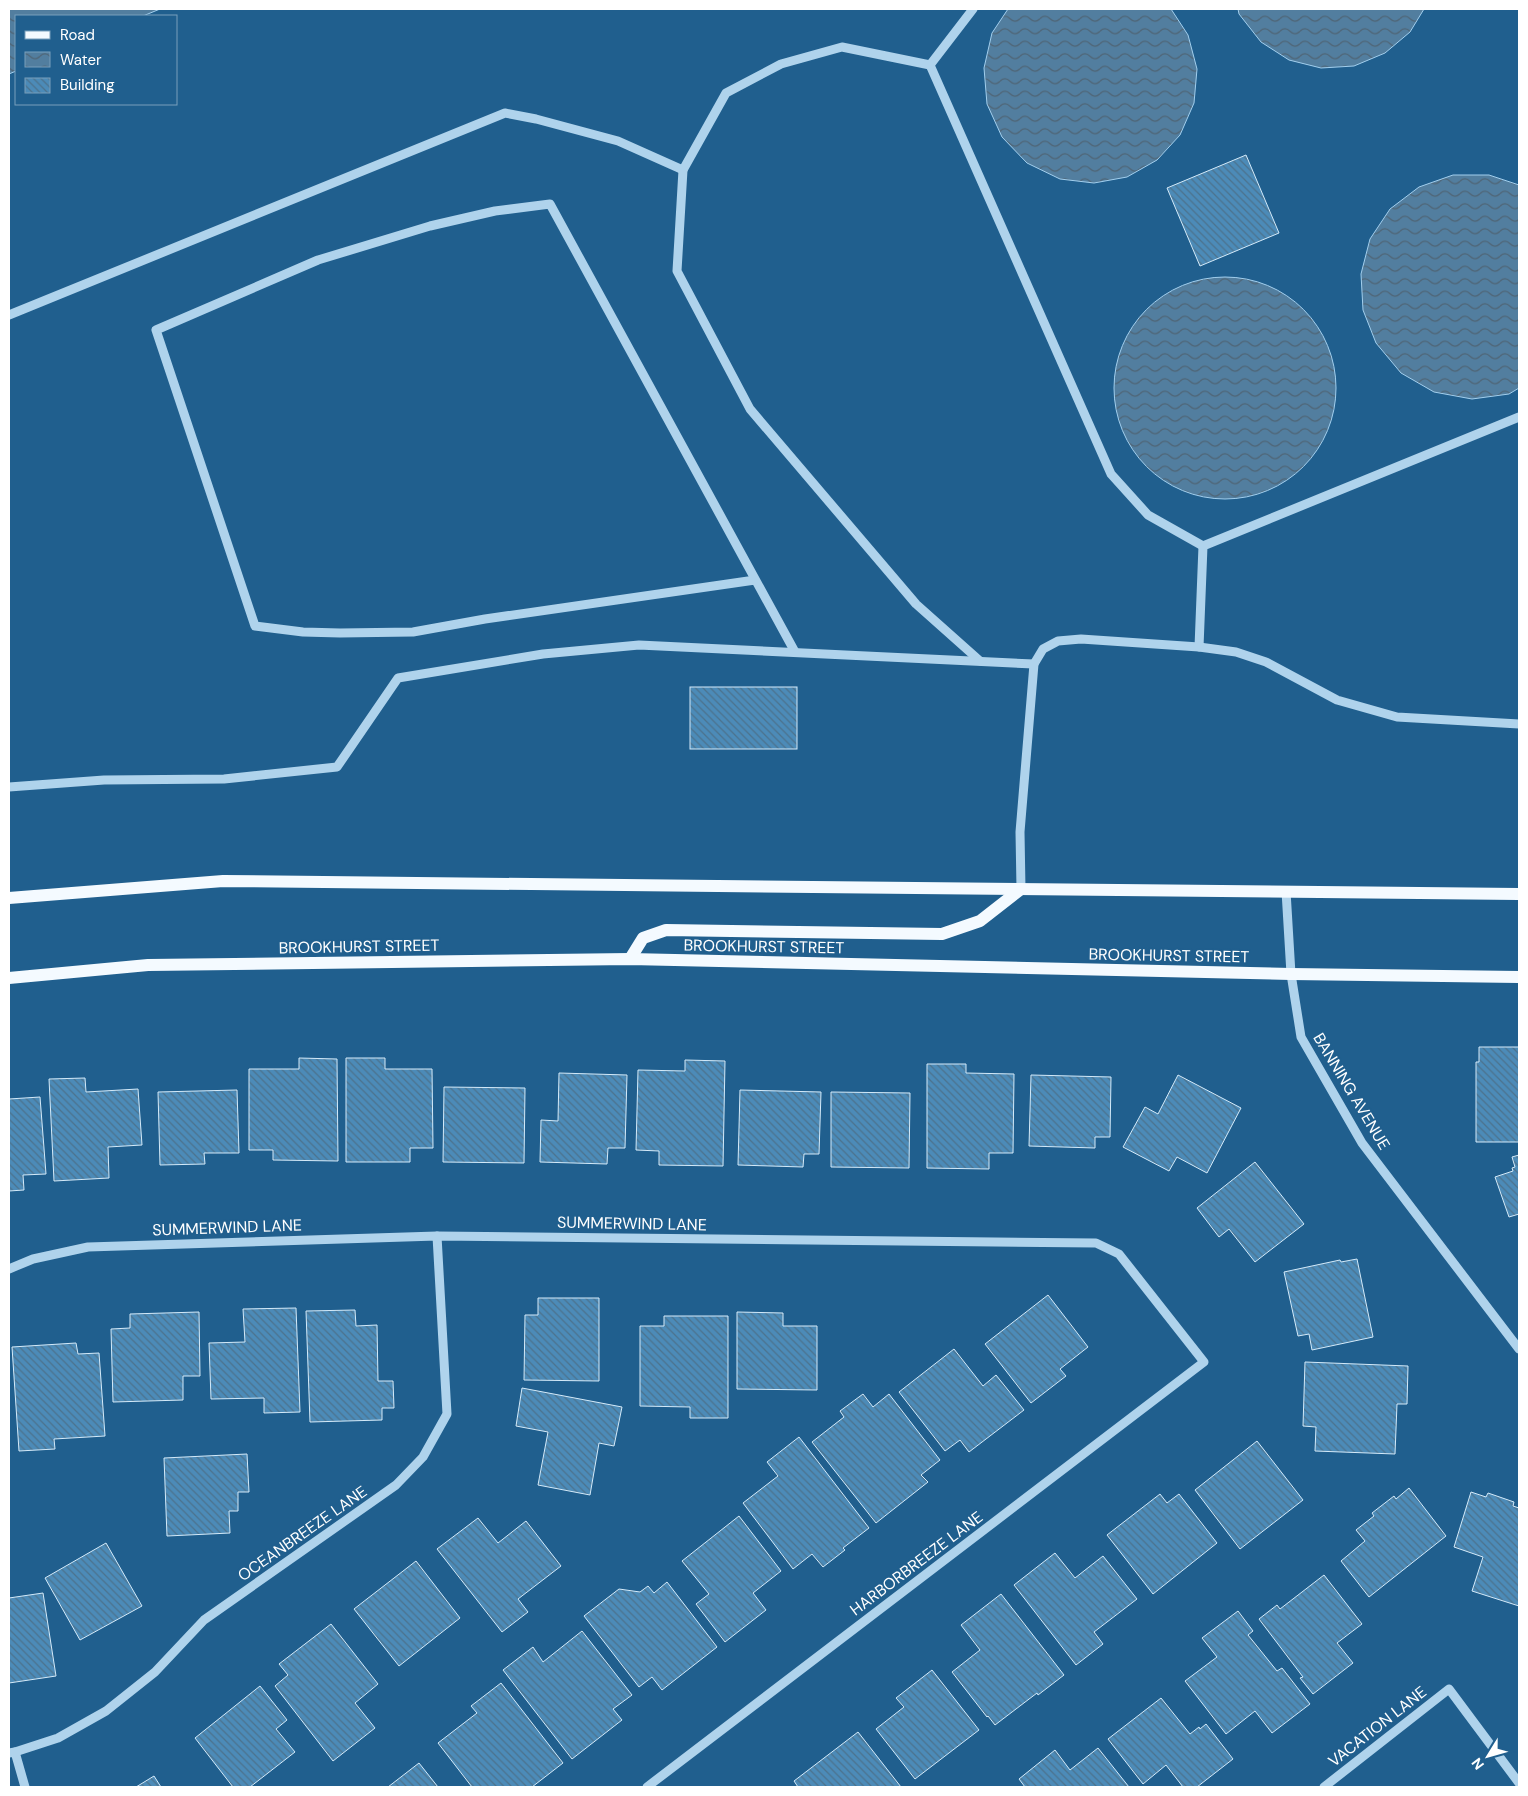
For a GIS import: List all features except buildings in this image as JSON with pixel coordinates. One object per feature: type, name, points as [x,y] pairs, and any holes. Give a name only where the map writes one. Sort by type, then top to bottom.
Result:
[{"type":"main road","points":[[9,898],[223,881],[1519,894]]},
{"type":"main road","points":[[630,959],[643,938],[666,930],[942,934],[980,920],[1021,890]]},
{"type":"main road","name":"BROOKHURST STREET","points":[[9,978],[148,965],[630,959],[1291,974],[1519,977]]},
{"type":"street","points":[[930,65],[973,9]]},
{"type":"street","points":[[930,65],[842,47],[781,64],[726,93],[683,170],[676,271],[750,409],[916,604],[980,661]]},
{"type":"street","points":[[930,65],[1111,474],[1148,514],[1203,546]]},
{"type":"street","points":[[9,315],[506,113],[618,141],[683,170]]},
{"type":"street","points":[[755,580],[493,617],[413,632],[303,632],[255,626],[156,330],[318,260],[430,226],[495,210],[550,204],[795,652]]},
{"type":"street","points":[[1203,546],[1519,417]]},
{"type":"street","points":[[1199,647],[1203,546]]},
{"type":"street","points":[[1021,890],[1020,832],[1034,664],[1043,649],[1058,641],[1081,639],[1199,647],[1236,652],[1266,662],[1337,700],[1397,717],[1519,724]]},
{"type":"street","points":[[9,787],[104,780],[224,779],[337,767],[398,678],[543,654],[640,644],[1034,664]]},
{"type":"street","name":"BANNING AVENUE","points":[[1286,891],[1291,974],[1301,1037],[1362,1143],[1519,1349]]},
{"type":"street","name":"SUMMERWIND LANE","points":[[9,1269],[33,1259],[88,1247],[437,1236],[1096,1243],[1119,1254],[1204,1362]]},
{"type":"street","name":"OCEANBREEZE LANE","points":[[12,1752],[58,1738],[106,1711],[155,1672],[204,1620],[396,1485],[423,1457],[448,1414],[437,1236]]},
{"type":"street","name":"HARBORBREEZE LANE","points":[[647,1787],[1204,1362]]},
{"type":"street","name":"VACATION LANE","points":[[1324,1787],[1449,1689],[1519,1783]]},
{"type":"street","points":[[12,1752],[25,1787]]},
{"type":"water","points":[[9,9],[160,9],[145,15],[15,15],[15,71],[9,74]]},
{"type":"water","points":[[1008,9],[1171,9],[1188,35],[1197,69],[1194,103],[1180,135],[1157,160],[1127,177],[1094,183],[1060,179],[1027,163],[1002,137],[987,104],[984,68],[992,33]]},
{"type":"water","points":[[1238,9],[1424,9],[1410,32],[1385,53],[1354,66],[1321,68],[1289,60],[1261,42],[1239,14]]},
{"type":"water","points":[[1453,175],[1489,175],[1519,185],[1519,388],[1509,394],[1472,399],[1434,392],[1401,373],[1376,343],[1363,310],[1361,274],[1370,239],[1390,209],[1419,187]]},
{"type":"water","points":[[1225,277],[1247,279],[1277,290],[1295,302],[1311,318],[1323,336],[1331,356],[1336,388],[1334,410],[1323,440],[1311,458],[1295,474],[1277,486],[1257,494],[1225,499],[1203,497],[1173,486],[1155,474],[1139,458],[1127,440],[1119,420],[1114,388],[1116,366],[1127,336],[1139,318],[1155,302],[1173,290],[1193,282]]}]
